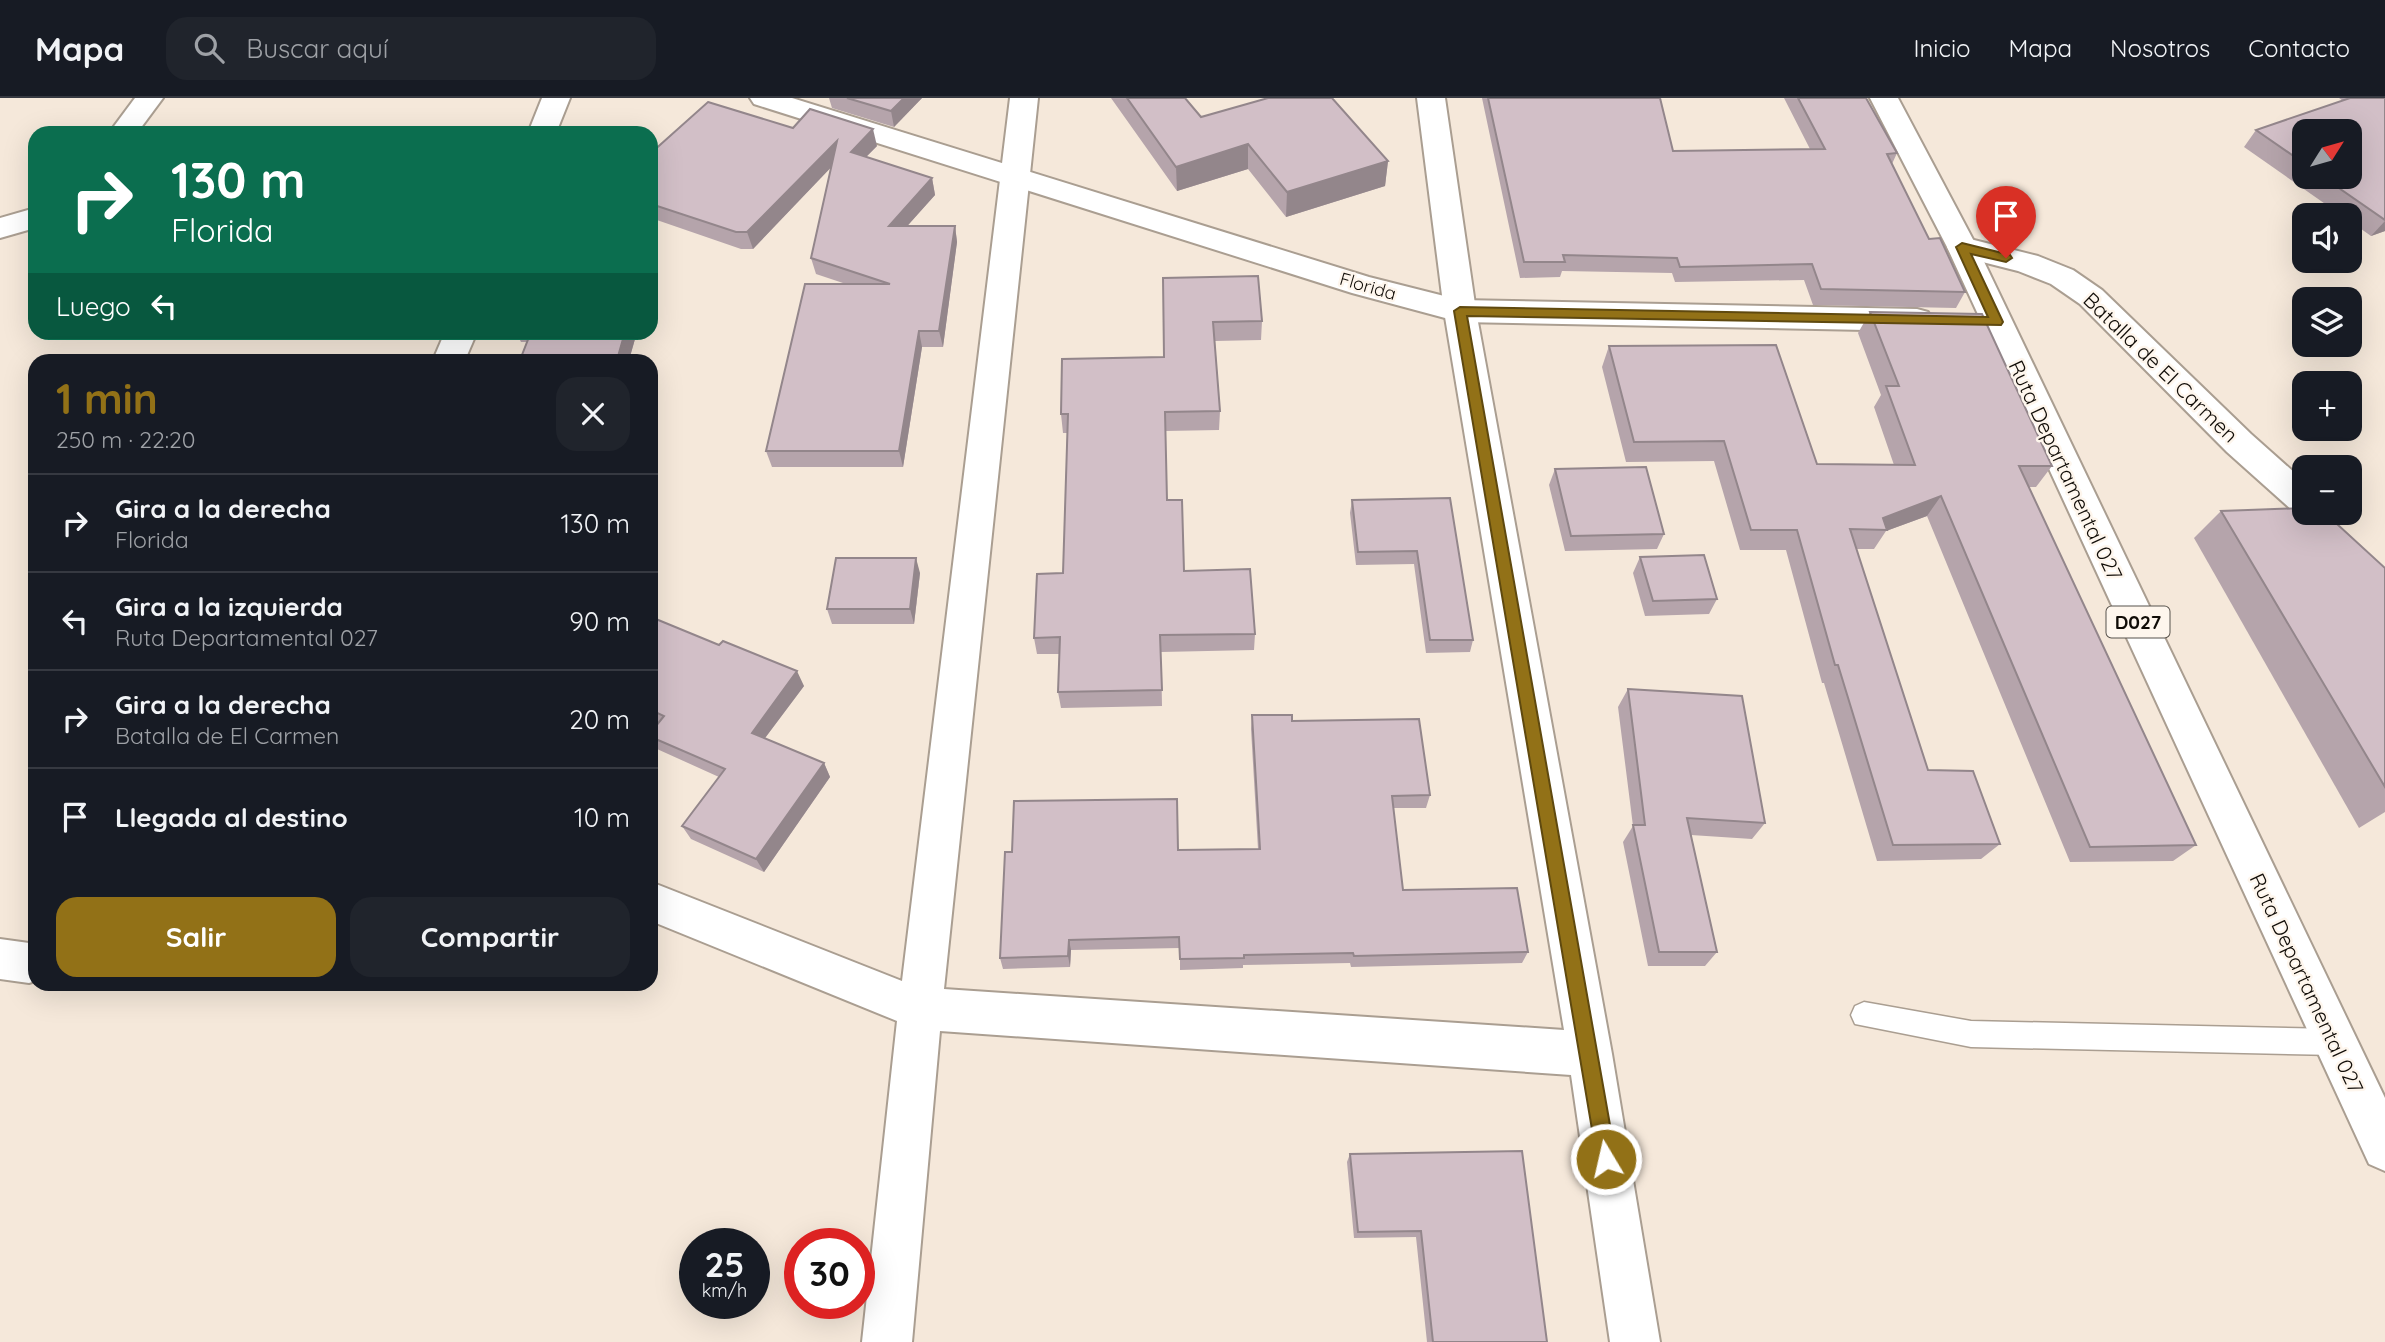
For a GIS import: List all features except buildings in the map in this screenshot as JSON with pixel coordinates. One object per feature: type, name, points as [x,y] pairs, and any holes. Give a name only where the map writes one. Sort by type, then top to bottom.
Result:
[{"type":"street","points":[[129,126],[149,98]]},
{"type":"street","points":[[545,126],[556,98]]},
{"type":"street","name":"Florida","points":[[764,98],[1363,286],[1460,311],[1969,321]]},
{"type":"street","points":[[887,1342],[920,1009],[1024,98]]},
{"type":"street","points":[[1431,98],[1460,311],[1590,1054],[1634,1342]]},
{"type":"street","name":"Ruta Departamental 027","points":[[1884,98],[1962,247],[1969,321],[2335,1042],[2385,1148]]},
{"type":"street","points":[[0,228],[28,220]]},
{"type":"street","name":"Batalla de El Carmen","points":[[1962,247],[2027,263],[2062,276],[2091,297],[2239,443],[2292,491]]},
{"type":"street","points":[[658,904],[920,1009],[1590,1054]]},
{"type":"street","points":[[0,959],[28,963]]},
{"type":"lane","points":[[1864,1015],[1971,1034],[2335,1042]]},
{"type":"route","points":[[1606,1159],[1586,1027],[1460,311],[1997,322],[1962,247],[2006,258]]}]
